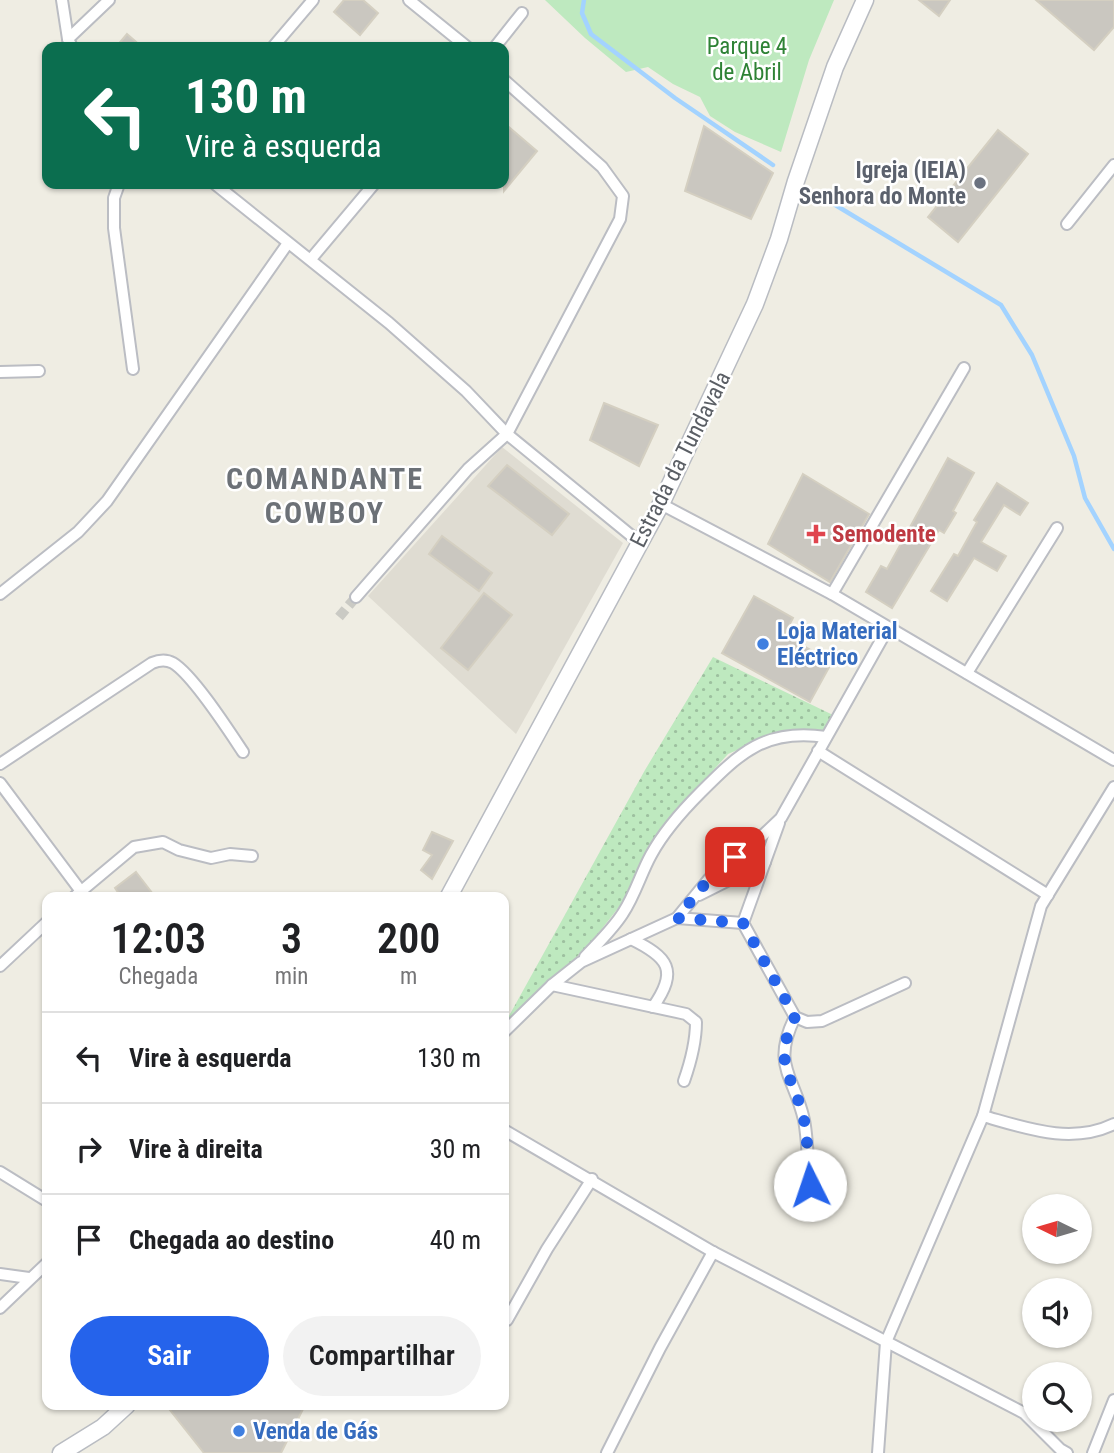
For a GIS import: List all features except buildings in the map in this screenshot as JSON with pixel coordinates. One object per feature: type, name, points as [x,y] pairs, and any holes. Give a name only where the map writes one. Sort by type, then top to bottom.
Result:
[{"type":"main road","name":"Estrada da Tundavala","points":[[451,892],[660,504],[755,304],[835,67],[864,0]]},
{"type":"main road","points":[[61,1453],[103,1427],[122,1410]]},
{"type":"street","points":[[62,0],[70,42]]},
{"type":"street","points":[[71,42],[109,0]]},
{"type":"street","points":[[277,42],[313,0]]},
{"type":"street","points":[[409,0],[461,42]]},
{"type":"street","points":[[499,42],[522,13]]},
{"type":"street","points":[[356,597],[468,469],[507,434],[620,219],[623,196],[601,167],[509,84]]},
{"type":"street","points":[[1067,224],[1114,165]]},
{"type":"street","points":[[117,189],[114,198],[114,228],[133,369]]},
{"type":"street","points":[[221,189],[389,323],[466,391],[507,434],[639,542]]},
{"type":"street","points":[[311,259],[370,189]]},
{"type":"street","points":[[0,594],[78,532],[107,501],[288,243]]},
{"type":"street","points":[[832,594],[964,368]]},
{"type":"street","points":[[0,372],[39,371]]},
{"type":"street","points":[[660,504],[832,594],[1114,760]]},
{"type":"street","points":[[967,673],[1057,528]]},
{"type":"street","points":[[888,628],[781,818],[743,923],[795,1017],[807,1021],[822,1021],[905,983]]},
{"type":"street","points":[[0,764],[152,663],[161,660],[180,668],[219,716],[243,752]]},
{"type":"street","points":[[509,1027],[552,985],[581,962],[623,913],[651,854],[676,817],[737,756],[756,745],[780,737],[803,734],[826,737]]},
{"type":"street","points":[[818,751],[1048,895]]},
{"type":"street","points":[[0,783],[77,892]]},
{"type":"street","points":[[878,1453],[886,1342],[983,1116],[1041,906],[1114,787]]},
{"type":"street","points":[[581,962],[677,918],[709,879],[781,818]]},
{"type":"street","points":[[84,892],[135,847],[163,842],[189,853],[211,858],[230,854],[252,856]]},
{"type":"street","points":[[693,898],[765,862]]},
{"type":"street","points":[[677,918],[743,923]]},
{"type":"street","points":[[0,966],[42,927]]},
{"type":"street","points":[[631,939],[660,956],[666,968],[668,977],[665,990],[653,1007]]},
{"type":"street","points":[[552,985],[687,1014],[695,1022],[693,1055],[684,1082]]},
{"type":"street","points":[[795,1017],[786,1036],[785,1061],[804,1123],[810,1185]]},
{"type":"street","points":[[983,1116],[1052,1135],[1083,1133],[1114,1124]]},
{"type":"street","points":[[509,1133],[713,1252],[1024,1413],[1060,1452]]},
{"type":"street","points":[[0,1172],[42,1198]]},
{"type":"street","points":[[509,1316],[547,1249],[592,1179]]},
{"type":"street","points":[[607,1453],[713,1252]]},
{"type":"street","points":[[0,1308],[42,1266]]},
{"type":"street","points":[[0,1274],[29,1278]]},
{"type":"street","points":[[1093,1453],[1114,1400]]},
{"type":"shaded area","points":[[502,447],[623,543],[516,734],[368,596]]},
{"type":"green space","name":"Parque 4 de Abril","points":[[545,0],[834,0],[809,60],[781,152],[735,132],[710,116],[700,97],[673,84],[648,67],[626,72]]},
{"type":"green space","points":[[713,657],[833,715],[825,731],[781,731],[728,754],[660,829],[626,898],[597,935],[570,964],[509,1020],[509,1016],[645,770]]},
{"type":"waterway","points":[[584,0],[582,13],[591,34],[675,98],[773,165]]},
{"type":"waterway","points":[[827,200],[1001,305],[1032,355],[1074,456],[1085,498],[1114,549]]},
{"type":"tunnel","points":[[339,617],[356,597]]},
{"type":"place","name":"Igreja (IEIA) Senhora do Monte","points":[[980,183]]},
{"type":"place","name":"Semodente","points":[[816,534]]},
{"type":"place","name":"Loja Material Eléctrico","points":[[763,644]]},
{"type":"place","name":"Venda de Gás","points":[[239,1431]]},
{"type":"district","name":"COMANDANTE COWBOY","points":[[325,496]]},
{"type":"route","points":[[735,857],[709,879],[677,918],[743,923],[795,1017],[786,1036],[785,1061],[788,1077],[801,1108],[810,1185]]}]
